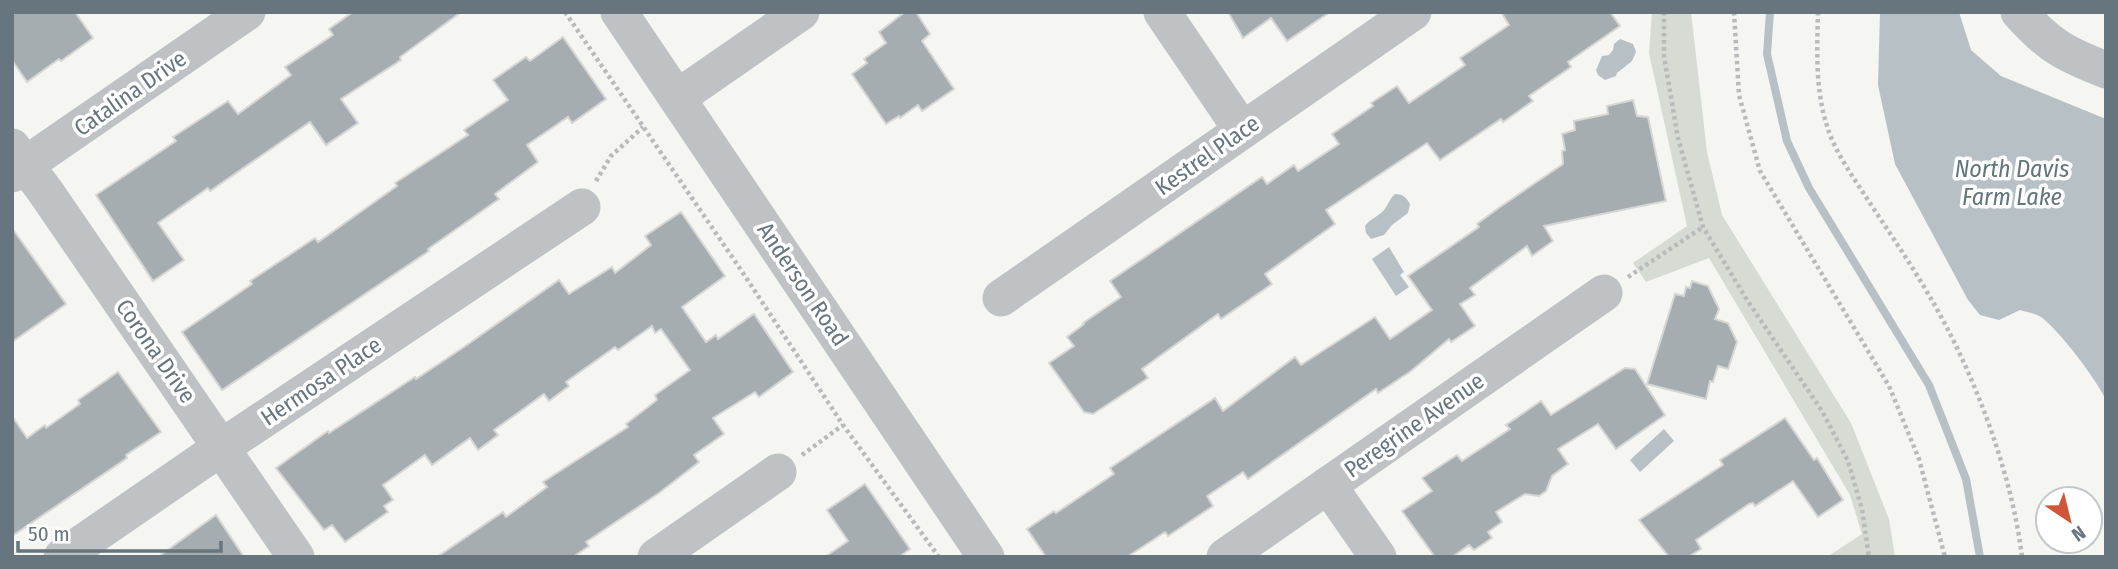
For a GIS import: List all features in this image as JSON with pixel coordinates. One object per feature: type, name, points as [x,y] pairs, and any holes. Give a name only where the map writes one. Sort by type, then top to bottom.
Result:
[{"type":"street","name":"Catalina Drive","points":[[17,162],[247,12]]},
{"type":"street","name":"Anderson Road","points":[[619,12],[986,557]]},
{"type":"street","points":[[677,98],[801,12]]},
{"type":"street","points":[[1162,12],[1242,130]]},
{"type":"street","name":"Kestrel Place","points":[[1001,298],[1413,12]]},
{"type":"street","points":[[2019,12],[2041,37],[2070,56],[2106,70]]},
{"type":"street","name":"Corona Drive","points":[[17,162],[222,447],[296,557]]},
{"type":"street","name":"Hermosa Place","points":[[62,557],[582,207]]},
{"type":"street","name":"Peregrine Avenue","points":[[1225,557],[1604,293]]},
{"type":"street","points":[[656,557],[778,472]]},
{"type":"street","points":[[1328,485],[1378,557]]},
{"type":"path","points":[[565,12],[843,425],[939,557]]},
{"type":"path","points":[[1664,12],[1664,57],[1678,138],[1703,227],[1747,300],[1822,411],[1849,461],[1862,509],[1868,557]]},
{"type":"path","points":[[1734,12],[1740,95],[1760,171],[1889,386],[1919,459],[1945,557]]},
{"type":"path","points":[[1818,12],[1818,84],[1828,130],[1847,168],[1931,298],[1970,376],[2018,519],[2022,557]]},
{"type":"path","points":[[582,207],[611,156],[643,127]]},
{"type":"path","points":[[1604,293],[1703,227]]},
{"type":"path","points":[[778,472],[843,425]]},
{"type":"shaded area","points":[[1652,12],[1691,12],[1707,152],[1722,215],[1851,423],[1889,519],[1895,557],[1827,557],[1862,534],[1850,495],[1709,258],[1646,282],[1633,263],[1687,226],[1649,53]]},
{"type":"water","name":"North Davis Farm Lake","points":[[1880,12],[1959,12],[1971,50],[2001,76],[2106,119],[2106,400],[2077,356],[2041,317],[2020,310],[1999,320],[1980,315],[1968,300],[1895,164],[1878,85]]},
{"type":"water","points":[[1620,39],[1633,44],[1636,52],[1632,61],[1616,76],[1605,80],[1596,70],[1602,56],[1609,55],[1614,44]]},
{"type":"water","points":[[1395,194],[1402,195],[1409,202],[1408,213],[1384,235],[1371,239],[1365,226],[1384,210]]},
{"type":"water","points":[[1389,247],[1404,272],[1400,275],[1409,287],[1396,296],[1372,259]]},
{"type":"water","points":[[1664,429],[1674,441],[1640,472],[1630,460]]},
{"type":"building","points":[[12,12],[75,12],[93,38],[27,82],[12,60]]},
{"type":"building","points":[[353,12],[461,12],[400,57],[401,60],[341,99],[358,123],[326,145],[310,122],[210,191],[208,188],[158,223],[184,260],[153,281],[96,195],[176,141],[173,137],[228,101],[238,114],[291,75],[285,67],[333,35],[329,29]]},
{"type":"building","points":[[905,12],[916,12],[930,34],[922,41],[954,89],[922,111],[918,105],[886,124],[852,74],[867,63],[864,59],[886,43],[879,32]]},
{"type":"building","points":[[1228,12],[1330,12],[1287,41],[1271,18],[1243,38]]},
{"type":"building","points":[[1501,12],[1610,12],[1620,26],[1568,62],[1571,67],[1529,96],[1533,101],[1503,122],[1501,119],[1440,160],[1427,143],[1326,210],[1335,224],[1265,274],[1272,284],[1221,319],[1218,314],[1142,369],[1148,378],[1093,414],[1084,412],[1049,363],[1074,346],[1067,337],[1121,297],[1110,281],[1262,177],[1267,184],[1294,165],[1298,171],[1339,144],[1332,134],[1397,86],[1409,103],[1465,65],[1460,58],[1509,25]]},
{"type":"building","points":[[563,37],[606,99],[572,123],[568,117],[527,145],[538,162],[495,194],[499,199],[428,249],[429,251],[222,390],[182,332],[252,284],[250,281],[315,238],[318,242],[397,186],[395,183],[468,135],[464,130],[508,100],[493,80],[526,57],[530,61]]},
{"type":"building","points":[[1633,100],[1637,116],[1648,117],[1666,201],[1544,226],[1553,241],[1532,256],[1527,246],[1470,288],[1475,295],[1460,304],[1475,326],[1451,342],[1449,339],[1411,371],[1378,393],[1376,389],[1248,479],[1243,472],[1207,496],[1213,506],[1168,536],[1165,532],[1127,557],[1046,557],[1027,529],[1114,474],[1110,468],[1215,398],[1223,411],[1295,357],[1301,365],[1375,317],[1390,339],[1432,310],[1408,276],[1563,164],[1562,151],[1565,150],[1562,134],[1575,130],[1574,121],[1608,114],[1607,106]]},
{"type":"building","points":[[681,212],[725,276],[682,307],[706,342],[716,335],[718,339],[754,314],[793,372],[759,397],[755,392],[713,418],[724,434],[694,455],[699,462],[659,493],[586,542],[589,546],[573,557],[437,557],[503,512],[506,517],[547,487],[543,482],[628,427],[626,424],[657,400],[655,395],[690,370],[661,329],[655,333],[652,326],[618,350],[615,347],[566,382],[569,386],[549,401],[544,394],[494,430],[498,435],[478,450],[470,438],[432,465],[425,455],[383,485],[393,500],[384,506],[388,512],[345,542],[332,525],[324,530],[276,468],[328,431],[329,433],[415,377],[416,379],[559,280],[569,294],[612,267],[615,273],[651,245],[645,236]]},
{"type":"building","points":[[12,228],[66,304],[12,342]]},
{"type":"building","points":[[1692,281],[1708,286],[1719,309],[1715,319],[1728,323],[1737,342],[1728,369],[1718,366],[1713,382],[1710,381],[1706,399],[1647,384],[1675,294],[1684,296],[1686,287],[1690,288]]},
{"type":"building","points":[[1625,368],[1635,369],[1665,415],[1616,449],[1598,424],[1558,449],[1568,464],[1552,476],[1546,491],[1539,496],[1525,494],[1496,512],[1502,522],[1488,532],[1492,538],[1474,550],[1469,545],[1452,557],[1435,557],[1402,511],[1432,491],[1422,478],[1457,455],[1462,461],[1510,429],[1506,425],[1541,401],[1551,415]]},
{"type":"building","points":[[118,372],[161,432],[12,536],[12,416],[27,438],[80,404],[78,400]]},
{"type":"building","points":[[1785,418],[1814,460],[1817,458],[1843,500],[1818,517],[1793,481],[1755,506],[1753,503],[1749,504],[1696,540],[1701,549],[1688,557],[1669,557],[1639,520],[1723,465],[1720,460]]},
{"type":"building","points":[[865,484],[910,549],[899,557],[825,557],[848,541],[827,510]]},
{"type":"building","points":[[216,515],[244,557],[158,557]]},
{"type":"waterway","points":[[1770,12],[1767,54],[1787,141],[1809,188],[1929,385],[1966,479],[1980,557]]}]
